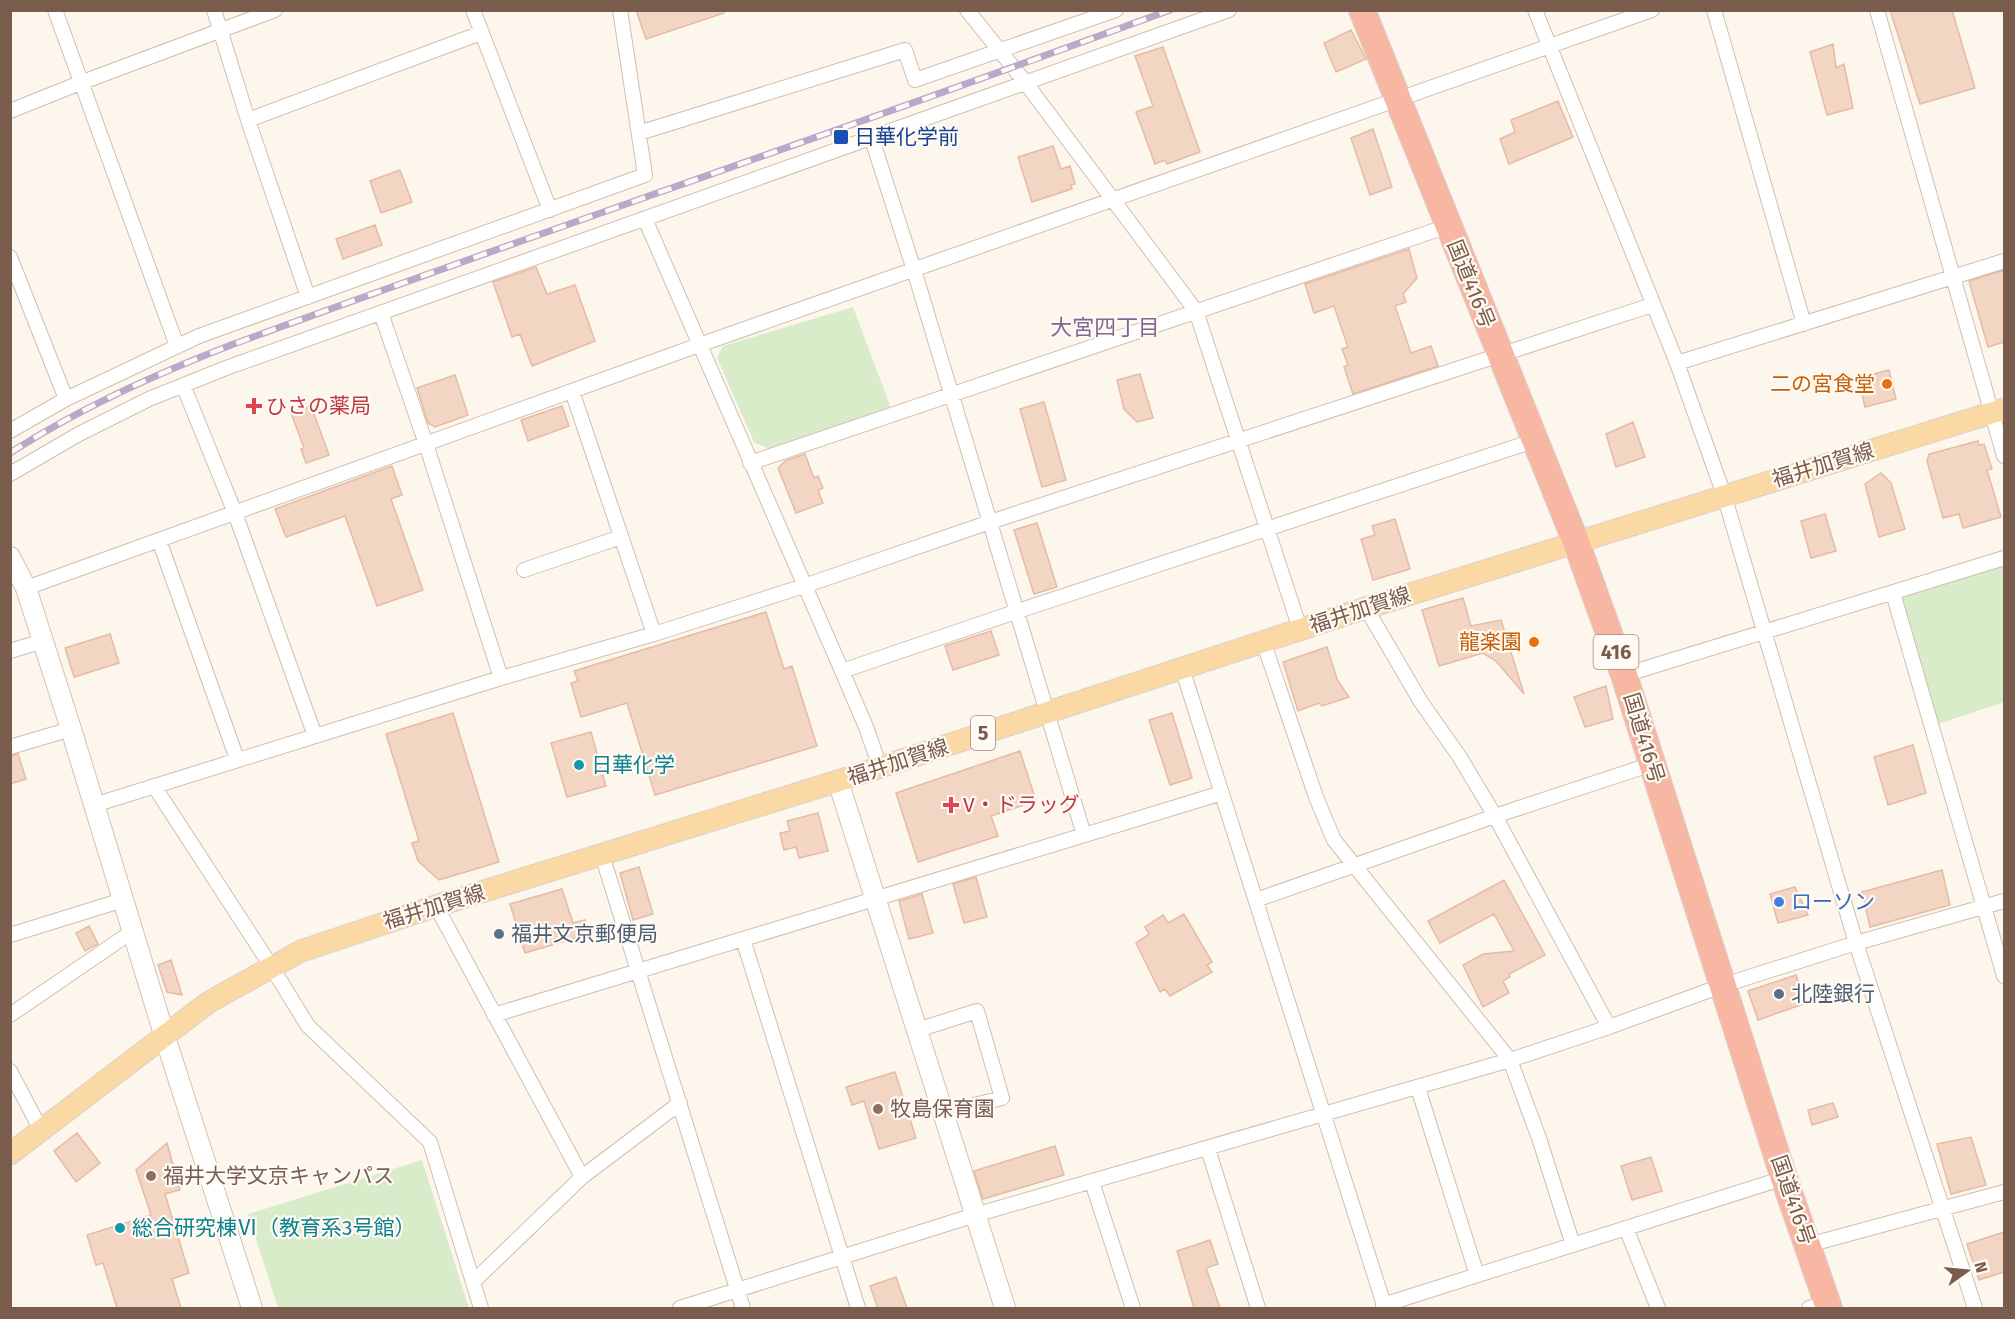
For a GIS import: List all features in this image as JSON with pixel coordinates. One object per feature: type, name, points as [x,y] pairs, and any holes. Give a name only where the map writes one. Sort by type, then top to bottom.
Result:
[{"type":"highway","name":"国道416号","points":[[1362,10],[1576,542],[1624,675],[1784,1178],[1808,1245],[1822,1307]]},
{"type":"main road","name":"福井加賀線","points":[[10,1154],[164,1034],[209,1002],[301,951],[436,906],[838,781],[1300,629],[1998,411]]},
{"type":"street","points":[[55,10],[177,346]]},
{"type":"street","points":[[214,10],[248,120],[308,297]]},
{"type":"street","points":[[10,111],[275,10]]},
{"type":"street","points":[[473,10],[550,210]]},
{"type":"street","points":[[10,431],[66,399],[177,346],[645,176],[620,10]]},
{"type":"street","points":[[967,10],[1025,82],[1196,311],[1300,629]]},
{"type":"street","points":[[639,133],[905,50],[915,80],[1116,10]]},
{"type":"street","points":[[10,474],[79,434],[149,399],[183,385],[871,136],[1229,10]]},
{"type":"street","points":[[1535,10],[1677,363],[1724,495],[1856,943],[1975,1308]]},
{"type":"street","points":[[26,588],[699,345],[1652,10]]},
{"type":"street","points":[[1714,10],[1804,324]]},
{"type":"street","points":[[1877,10],[1952,277],[1998,411],[2004,456]]},
{"type":"street","points":[[248,120],[482,33]]},
{"type":"street","points":[[871,136],[952,394],[1084,835]]},
{"type":"street","points":[[645,219],[842,671],[880,767]]},
{"type":"street","points":[[750,462],[1448,226]]},
{"type":"street","points":[[10,257],[66,399]]},
{"type":"street","points":[[1677,363],[2004,261]]},
{"type":"street","points":[[94,805],[237,759],[654,634],[804,586],[990,522],[1652,305]]},
{"type":"street","points":[[381,313],[426,444],[501,678]]},
{"type":"street","points":[[183,385],[235,513],[315,736]]},
{"type":"street","points":[[572,391],[654,634]]},
{"type":"street","points":[[842,671],[1017,611],[1536,441]]},
{"type":"street","points":[[524,570],[621,537]]},
{"type":"street","points":[[159,540],[237,759]]},
{"type":"street","points":[[10,557],[26,588],[164,1034],[252,1308]]},
{"type":"street","points":[[1624,675],[2004,558]]},
{"type":"street","points":[[1893,593],[2004,976]]},
{"type":"street","points":[[1366,608],[1421,702],[1460,756],[1495,816],[1609,1027]]},
{"type":"street","points":[[10,651],[43,641]]},
{"type":"street","points":[[1263,641],[1316,797],[1334,840],[1510,1060],[1539,1138],[1573,1245]]},
{"type":"street","points":[[1182,668],[1384,1307],[1477,1275],[1784,1178]]},
{"type":"street","points":[[10,747],[71,729]]},
{"type":"street","points":[[1256,900],[1495,816],[1652,764]]},
{"type":"street","points":[[838,781],[1005,1308]]},
{"type":"street","points":[[154,786],[308,1026],[430,1142],[481,1308]]},
{"type":"street","points":[[494,1015],[1222,793]]},
{"type":"street","points":[[602,855],[743,1308]]},
{"type":"street","points":[[10,935],[123,900]]},
{"type":"street","points":[[680,1308],[975,1215],[1510,1060],[1724,985],[1856,943],[2004,901]]},
{"type":"street","points":[[436,906],[582,1177]]},
{"type":"street","points":[[10,1015],[133,931]]},
{"type":"street","points":[[743,939],[858,1308]]},
{"type":"street","points":[[917,1030],[976,1011],[1002,1098],[943,1113]]},
{"type":"street","points":[[10,1071],[41,1130]]},
{"type":"street","points":[[1418,1088],[1477,1275]]},
{"type":"street","points":[[473,1282],[582,1177],[680,1103]]},
{"type":"street","points":[[1208,1149],[1258,1308]]},
{"type":"street","points":[[1092,1182],[1133,1308]]},
{"type":"street","points":[[1808,1245],[2004,1192]]},
{"type":"street","points":[[1626,1228],[1658,1308]]},
{"type":"green space","points":[[853,307],[891,408],[770,449],[754,442],[717,358],[723,346]]},
{"type":"green space","points":[[2004,562],[2004,702],[1938,724],[1901,595]]},
{"type":"green space","points":[[422,1160],[469,1308],[278,1308],[248,1214]]},
{"type":"building","points":[[636,10],[724,10],[724,13],[646,39]]},
{"type":"building","points":[[1890,10],[1952,10],[1975,88],[1920,104]]},
{"type":"building","points":[[1351,30],[1366,59],[1336,72],[1324,43]]},
{"type":"building","points":[[1833,44],[1836,68],[1844,64],[1853,108],[1827,115],[1810,52]]},
{"type":"building","points":[[1163,47],[1200,152],[1167,164],[1165,160],[1155,164],[1136,112],[1153,106],[1135,56]]},
{"type":"building","points":[[1558,101],[1573,137],[1509,164],[1500,139],[1515,132],[1511,120]]},
{"type":"building","points":[[1373,129],[1392,187],[1370,195],[1351,138]]},
{"type":"building","points":[[1053,146],[1061,169],[1070,166],[1075,184],[1071,185],[1072,189],[1032,202],[1018,157]]},
{"type":"building","points":[[400,170],[412,202],[381,213],[370,181]]},
{"type":"building","points":[[375,225],[382,245],[343,259],[336,239]]},
{"type":"building","points":[[1409,249],[1417,278],[1403,294],[1406,302],[1395,306],[1411,353],[1431,346],[1438,366],[1353,394],[1344,367],[1348,365],[1342,349],[1348,347],[1334,306],[1314,313],[1305,284]]},
{"type":"building","points":[[536,267],[547,294],[575,285],[595,341],[532,366],[520,334],[512,337],[493,282]]},
{"type":"building","points":[[2004,270],[2004,342],[1988,347],[1969,281]]},
{"type":"building","points":[[1889,370],[1896,399],[1865,407],[1858,378]]},
{"type":"building","points":[[1140,374],[1153,418],[1137,422],[1124,409],[1117,380]]},
{"type":"building","points":[[455,375],[468,415],[435,427],[428,423],[417,388]]},
{"type":"building","points":[[1044,402],[1066,480],[1042,487],[1020,409]]},
{"type":"building","points":[[311,406],[329,455],[306,463],[301,449],[304,448],[291,413]]},
{"type":"building","points":[[562,406],[569,426],[528,441],[521,420]]},
{"type":"building","points":[[1633,422],[1645,457],[1616,467],[1606,434]]},
{"type":"building","points":[[1978,441],[1979,445],[1984,444],[1992,469],[1987,470],[2001,517],[1963,528],[1959,514],[1943,518],[1927,461],[1929,454]]},
{"type":"building","points":[[805,454],[814,478],[818,476],[823,488],[818,490],[823,503],[796,513],[778,468],[785,461]]},
{"type":"building","points":[[392,466],[402,495],[391,499],[423,590],[377,606],[345,516],[286,537],[275,509]]},
{"type":"building","points":[[1881,473],[1891,483],[1905,529],[1879,537],[1865,484]]},
{"type":"building","points":[[1825,514],[1836,551],[1811,558],[1801,521]]},
{"type":"building","points":[[1395,519],[1410,569],[1373,580],[1361,539],[1375,535],[1372,526]]},
{"type":"building","points":[[1037,523],[1057,587],[1034,594],[1014,530]]},
{"type":"building","points":[[1463,598],[1471,626],[1501,620],[1524,694],[1496,661],[1483,653],[1439,666],[1422,610]]},
{"type":"building","points":[[766,612],[784,669],[792,666],[817,746],[655,795],[627,703],[581,717],[571,683],[578,681],[574,671]]},
{"type":"building","points":[[991,631],[999,655],[953,670],[945,646]]},
{"type":"building","points":[[110,634],[119,663],[74,677],[65,648]]},
{"type":"building","points":[[1327,647],[1337,679],[1349,697],[1322,706],[1319,703],[1298,711],[1283,662]]},
{"type":"building","points":[[1606,686],[1613,719],[1585,727],[1574,697]]},
{"type":"building","points":[[453,713],[499,862],[439,880],[418,861],[412,843],[419,841],[386,734]]},
{"type":"building","points":[[1172,713],[1192,778],[1170,785],[1149,720]]},
{"type":"building","name":"日華化学","points":[[591,732],[606,786],[567,797],[551,743]]},
{"type":"building","points":[[1913,745],[1926,793],[1888,805],[1874,757]]},
{"type":"building","points":[[1020,751],[1036,801],[991,816],[998,836],[918,862],[896,793]]},
{"type":"building","points":[[18,754],[26,779],[10,784],[10,756]]},
{"type":"building","points":[[818,813],[828,851],[799,858],[796,847],[784,850],[780,833],[790,831],[787,821]]},
{"type":"building","points":[[639,867],[653,914],[633,920],[620,873]]},
{"type":"building","points":[[1942,870],[1950,905],[1870,927],[1862,892]]},
{"type":"building","points":[[976,877],[987,917],[964,923],[953,884]]},
{"type":"building","points":[[1504,880],[1545,955],[1509,974],[1510,977],[1503,981],[1509,993],[1483,1007],[1463,965],[1483,954],[1514,951],[1494,914],[1440,943],[1428,921]]},
{"type":"building","points":[[1795,887],[1808,915],[1778,923],[1770,894]]},
{"type":"building","points":[[562,889],[573,923],[585,920],[589,934],[525,953],[510,904]]},
{"type":"building","points":[[922,894],[933,933],[909,939],[899,901]]},
{"type":"building","points":[[1184,914],[1212,962],[1207,965],[1212,972],[1170,996],[1165,989],[1160,992],[1136,943],[1149,934],[1145,927],[1163,915],[1168,923]]},
{"type":"building","points":[[89,926],[98,944],[85,951],[76,933]]},
{"type":"building","points":[[171,960],[182,995],[167,992],[158,965]]},
{"type":"building","points":[[1796,975],[1806,1003],[1758,1020],[1748,991]]},
{"type":"building","points":[[895,1072],[916,1138],[879,1149],[864,1101],[852,1105],[846,1087]]},
{"type":"building","points":[[1833,1103],[1838,1117],[1812,1125],[1808,1110]]},
{"type":"building","points":[[77,1133],[100,1163],[76,1182],[54,1151]]},
{"type":"building","points":[[1971,1137],[1986,1185],[1951,1194],[1937,1144]]},
{"type":"building","name":"総合研究棟Ⅵ（教育系3号館）","points":[[167,1143],[180,1190],[165,1194],[189,1273],[172,1279],[181,1308],[117,1308],[103,1263],[96,1265],[87,1235],[151,1215],[136,1170]]},
{"type":"building","points":[[1055,1146],[1064,1175],[983,1199],[974,1171]]},
{"type":"building","points":[[1651,1157],[1662,1191],[1632,1200],[1621,1166]]},
{"type":"building","points":[[2004,1232],[2004,1272],[1979,1280],[1967,1244]]},
{"type":"building","points":[[1210,1240],[1218,1264],[1206,1268],[1220,1308],[1194,1308],[1177,1251]]},
{"type":"building","points":[[896,1277],[907,1308],[878,1308],[870,1286]]},
{"type":"railway","points":[[10,453],[63,421],[118,393],[231,345],[1170,10]]},
{"type":"place","name":"日華化学前","points":[[841,137]]},
{"type":"place","name":"二の宮食堂","points":[[1887,384]]},
{"type":"place","name":"ひさの薬局","points":[[254,406]]},
{"type":"place","name":"龍楽園","points":[[1534,642]]},
{"type":"place","name":"日華化学","points":[[579,765]]},
{"type":"place","name":"V・ドラッグ","points":[[951,805]]},
{"type":"place","name":"ローソン","points":[[1779,902]]},
{"type":"place","name":"福井文京郵便局","points":[[499,934]]},
{"type":"place","name":"北陸銀行","points":[[1779,994]]},
{"type":"place","name":"牧島保育園","points":[[878,1109]]},
{"type":"place","name":"福井大学文京キャンパス","points":[[151,1176]]},
{"type":"place","name":"総合研究棟Ⅵ（教育系3号館）","points":[[120,1228]]},
{"type":"district","name":"大宮四丁目","points":[[1105,327]]}]
